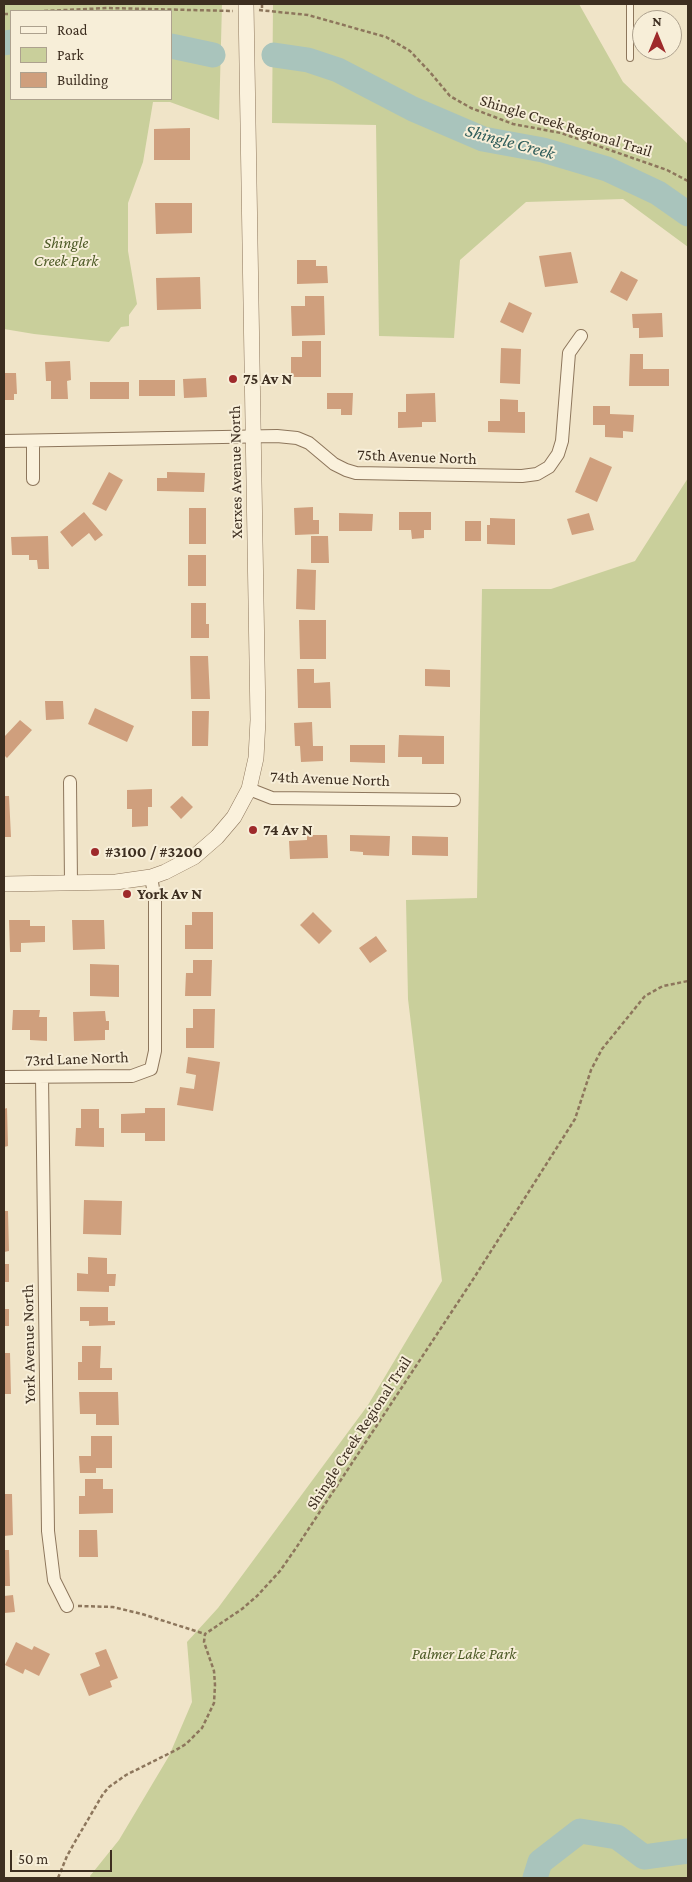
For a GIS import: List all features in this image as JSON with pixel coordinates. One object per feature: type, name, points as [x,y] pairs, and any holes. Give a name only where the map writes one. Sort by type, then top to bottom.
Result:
[{"type":"street","name":"Xerxes Avenue North","points":[[246,4],[258,737],[256,758],[249,789]]},
{"type":"street","name":"75th Avenue North","points":[[4,441],[277,436],[296,438],[309,443],[334,464],[356,473],[522,476],[537,474],[549,467],[558,454],[562,441],[569,353],[581,336]]},
{"type":"street","points":[[33,441],[33,479]]},
{"type":"street","points":[[70,782],[72,883]]},
{"type":"street","name":"74th Avenue North","points":[[4,884],[116,882],[151,877],[179,866],[207,847],[234,817],[249,789],[272,798],[454,800]]},
{"type":"street","name":"73rd Lane North","points":[[4,1077],[132,1076],[151,1069],[155,1051],[155,900],[151,877]]},
{"type":"street","name":"York Avenue North","points":[[42,1077],[48,1531],[54,1580],[67,1606]]},
{"type":"lane","points":[[630,4],[630,58]]},
{"type":"path","name":"Shingle Creek Regional Trail","points":[[262,4],[262,10],[317,17],[362,29],[394,41],[416,56],[450,96],[485,114],[513,124],[561,133],[668,170],[688,181]]},
{"type":"path","points":[[71,10],[125,8],[230,11]]},
{"type":"path","name":"Shingle Creek Regional Trail","points":[[205,1634],[242,1609],[257,1596],[280,1571],[296,1548],[472,1281],[575,1119],[591,1070],[602,1049],[645,996],[663,986],[688,981]]},
{"type":"path","points":[[58,1878],[67,1856],[109,1786],[126,1775],[186,1744],[202,1728],[207,1719],[214,1703],[215,1685],[214,1672],[204,1642],[205,1634],[113,1607],[67,1606]]},
{"type":"green space","name":"Shingle Creek Park","points":[[4,4],[222,4],[219,120],[170,102],[153,102],[143,162],[128,203],[128,251],[137,304],[129,315],[129,326],[121,327],[109,342],[4,329]]},
{"type":"green space","points":[[273,4],[579,4],[623,82],[688,144],[688,247],[623,199],[526,202],[460,260],[454,338],[379,336],[376,125],[272,123]]},
{"type":"green space","name":"Palmer Lake Park","points":[[688,478],[688,1878],[91,1878],[90,1876],[119,1840],[169,1756],[192,1702],[187,1642],[218,1608],[368,1405],[442,1281],[408,999],[406,900],[477,898],[482,589],[551,589],[635,561]]},
{"type":"building","points":[[190,128],[190,160],[154,160],[154,129]]},
{"type":"building","points":[[155,203],[192,203],[192,233],[156,234]]},
{"type":"building","points":[[571,252],[578,283],[545,287],[539,256]]},
{"type":"building","points":[[297,260],[316,260],[316,266],[327,266],[328,283],[297,284]]},
{"type":"building","points":[[621,271],[638,280],[627,301],[610,292]]},
{"type":"building","points":[[200,277],[201,309],[157,310],[156,278]]},
{"type":"building","points":[[305,296],[324,296],[325,335],[292,336],[291,306],[305,306]]},
{"type":"building","points":[[509,302],[532,313],[523,333],[500,322]]},
{"type":"building","points":[[662,313],[663,337],[639,338],[639,328],[633,328],[632,314]]},
{"type":"building","points":[[302,341],[321,341],[321,377],[291,377],[291,357],[302,357]]},
{"type":"building","points":[[501,348],[521,349],[520,384],[500,383]]},
{"type":"building","points":[[630,354],[643,354],[643,369],[669,369],[669,386],[629,386]]},
{"type":"building","points":[[70,361],[71,380],[67,381],[68,399],[51,399],[51,381],[46,381],[45,362]]},
{"type":"building","points":[[4,373],[16,373],[17,394],[14,394],[14,400],[4,400]]},
{"type":"building","points":[[206,378],[207,397],[184,398],[183,379]]},
{"type":"building","points":[[139,380],[175,380],[175,396],[139,396]]},
{"type":"building","points":[[90,382],[129,382],[129,399],[90,399]]},
{"type":"building","points":[[327,393],[353,393],[352,415],[341,415],[341,409],[327,409]]},
{"type":"building","points":[[435,393],[436,422],[422,422],[422,427],[398,428],[398,412],[406,412],[406,394]]},
{"type":"building","points":[[500,399],[518,400],[518,412],[525,412],[525,433],[488,432],[488,421],[500,421]]},
{"type":"building","points":[[593,406],[610,406],[610,414],[634,415],[633,432],[623,431],[623,438],[605,437],[605,425],[593,425]]},
{"type":"building","points":[[590,457],[612,467],[597,502],[575,492]]},
{"type":"building","points":[[109,472],[123,480],[106,511],[92,504]]},
{"type":"building","points":[[167,472],[205,473],[204,492],[157,491],[157,478],[167,478]]},
{"type":"building","points":[[313,507],[313,520],[319,520],[319,534],[295,535],[294,508]]},
{"type":"building","points":[[189,508],[206,508],[206,544],[189,544]]},
{"type":"building","points":[[84,512],[103,535],[95,541],[89,533],[72,547],[60,532]]},
{"type":"building","points":[[399,512],[431,512],[431,530],[424,530],[424,538],[412,539],[411,530],[399,530]]},
{"type":"building","points":[[339,513],[373,514],[372,531],[339,531]]},
{"type":"building","points":[[589,513],[594,530],[572,535],[567,519]]},
{"type":"building","points":[[490,518],[515,519],[515,545],[487,544],[487,525],[490,525]]},
{"type":"building","points":[[465,521],[481,521],[481,541],[465,541]]},
{"type":"building","points":[[48,536],[49,569],[38,569],[37,560],[29,560],[29,555],[12,555],[11,537]]},
{"type":"building","points":[[311,536],[328,536],[329,563],[311,563]]},
{"type":"building","points":[[188,555],[206,555],[206,586],[188,586]]},
{"type":"building","points":[[297,569],[316,570],[315,610],[296,609]]},
{"type":"building","points":[[191,603],[206,603],[206,624],[209,624],[209,638],[191,638]]},
{"type":"building","points":[[299,620],[326,620],[326,659],[300,659]]},
{"type":"building","points":[[190,656],[208,656],[210,699],[191,699]]},
{"type":"building","points":[[297,669],[314,669],[314,683],[330,682],[331,708],[298,708]]},
{"type":"building","points":[[425,669],[450,670],[450,687],[425,686]]},
{"type":"building","points":[[45,701],[63,701],[64,719],[46,720]]},
{"type":"building","points":[[95,708],[134,726],[127,742],[88,724]]},
{"type":"building","points":[[192,711],[209,711],[208,746],[192,746]]},
{"type":"building","points":[[20,720],[32,730],[7,758],[4,755],[4,737]]},
{"type":"building","points":[[312,722],[313,746],[323,746],[323,761],[301,762],[300,746],[295,746],[294,723]]},
{"type":"building","points":[[399,735],[444,736],[444,764],[422,764],[422,757],[398,757]]},
{"type":"building","points":[[350,745],[385,745],[385,763],[350,762]]},
{"type":"building","points":[[152,789],[152,807],[148,807],[148,826],[132,827],[132,809],[127,809],[127,790]]},
{"type":"building","points":[[4,796],[9,796],[11,837],[4,837]]},
{"type":"building","points":[[182,796],[193,807],[181,819],[170,807]]},
{"type":"building","points":[[307,835],[327,835],[328,858],[290,859],[289,841],[307,840]]},
{"type":"building","points":[[350,835],[390,836],[389,856],[363,855],[363,852],[350,851]]},
{"type":"building","points":[[412,836],[448,837],[448,856],[412,855]]},
{"type":"building","points":[[192,912],[213,912],[213,949],[185,949],[185,925],[192,925]]},
{"type":"building","points":[[313,912],[332,931],[319,944],[300,925]]},
{"type":"building","points":[[9,920],[30,920],[30,926],[45,926],[45,942],[21,943],[21,952],[10,952]]},
{"type":"building","points":[[72,920],[104,920],[105,949],[73,950]]},
{"type":"building","points":[[376,936],[387,951],[370,963],[359,948]]},
{"type":"building","points":[[193,960],[212,960],[211,996],[185,996],[186,973],[193,973]]},
{"type":"building","points":[[90,964],[119,965],[119,997],[90,996]]},
{"type":"building","points":[[193,1009],[215,1009],[214,1048],[186,1048],[186,1028],[193,1028]]},
{"type":"building","points":[[13,1010],[40,1010],[39,1017],[47,1017],[47,1041],[30,1040],[30,1030],[12,1030]]},
{"type":"building","points":[[105,1011],[106,1021],[109,1021],[109,1030],[105,1030],[105,1040],[74,1041],[73,1012]]},
{"type":"building","points":[[188,1057],[220,1062],[213,1111],[177,1105],[180,1087],[194,1089],[196,1075],[186,1073]]},
{"type":"building","points":[[7,1108],[8,1146],[4,1147],[4,1109]]},
{"type":"building","points":[[145,1108],[165,1108],[165,1141],[145,1141],[145,1133],[121,1133],[121,1114],[145,1113]]},
{"type":"building","points":[[81,1109],[99,1109],[99,1128],[104,1128],[104,1147],[75,1146],[76,1128],[81,1128]]},
{"type":"building","points":[[84,1200],[122,1201],[121,1235],[83,1234]]},
{"type":"building","points":[[4,1211],[8,1211],[9,1251],[4,1252]]},
{"type":"building","points":[[88,1257],[107,1258],[107,1274],[116,1274],[115,1286],[109,1286],[109,1292],[77,1291],[77,1273],[88,1274]]},
{"type":"building","points":[[4,1264],[9,1264],[9,1282],[4,1282]]},
{"type":"building","points":[[80,1307],[108,1307],[108,1321],[115,1321],[115,1325],[89,1326],[89,1321],[80,1321]]},
{"type":"building","points":[[4,1309],[9,1309],[9,1326],[4,1326]]},
{"type":"building","points":[[82,1346],[101,1346],[100,1368],[112,1368],[112,1380],[78,1380],[78,1362],[82,1362]]},
{"type":"building","points":[[4,1353],[10,1353],[11,1394],[4,1394]]},
{"type":"building","points":[[79,1392],[118,1392],[119,1425],[96,1425],[96,1414],[80,1414]]},
{"type":"building","points":[[91,1436],[112,1436],[112,1468],[96,1468],[96,1473],[80,1473],[79,1456],[91,1456]]},
{"type":"building","points":[[85,1479],[103,1479],[103,1489],[113,1489],[113,1513],[79,1514],[79,1496],[85,1496]]},
{"type":"building","points":[[4,1494],[12,1494],[13,1535],[4,1536]]},
{"type":"building","points":[[79,1530],[97,1530],[98,1557],[79,1557]]},
{"type":"building","points":[[4,1550],[9,1550],[10,1586],[4,1586]]},
{"type":"building","points":[[13,1595],[15,1612],[4,1613],[4,1596]]},
{"type":"building","points":[[16,1642],[32,1650],[34,1646],[50,1654],[39,1676],[25,1669],[23,1674],[5,1665]]},
{"type":"building","points":[[106,1649],[118,1678],[110,1681],[112,1687],[89,1696],[80,1674],[100,1666],[95,1653]]},
{"type":"waterway","name":"Shingle Creek","points":[[4,43],[10,42]]},
{"type":"waterway","name":"Shingle Creek","points":[[172,46],[213,55]]},
{"type":"waterway","name":"Shingle Creek","points":[[274,55],[308,60],[338,70],[413,109],[483,139],[543,150],[607,169],[658,193],[688,214]]},
{"type":"waterway","name":"Shingle Creek","points":[[535,1878],[540,1862],[580,1831],[617,1837],[644,1857],[688,1851]]},
{"type":"place","name":"75 Av N","points":[[233,379]]},
{"type":"place","name":"74 Av N","points":[[253,830]]},
{"type":"place","name":"#3100 / #3200","points":[[95,852]]},
{"type":"place","name":"York Av N","points":[[127,894]]}]
